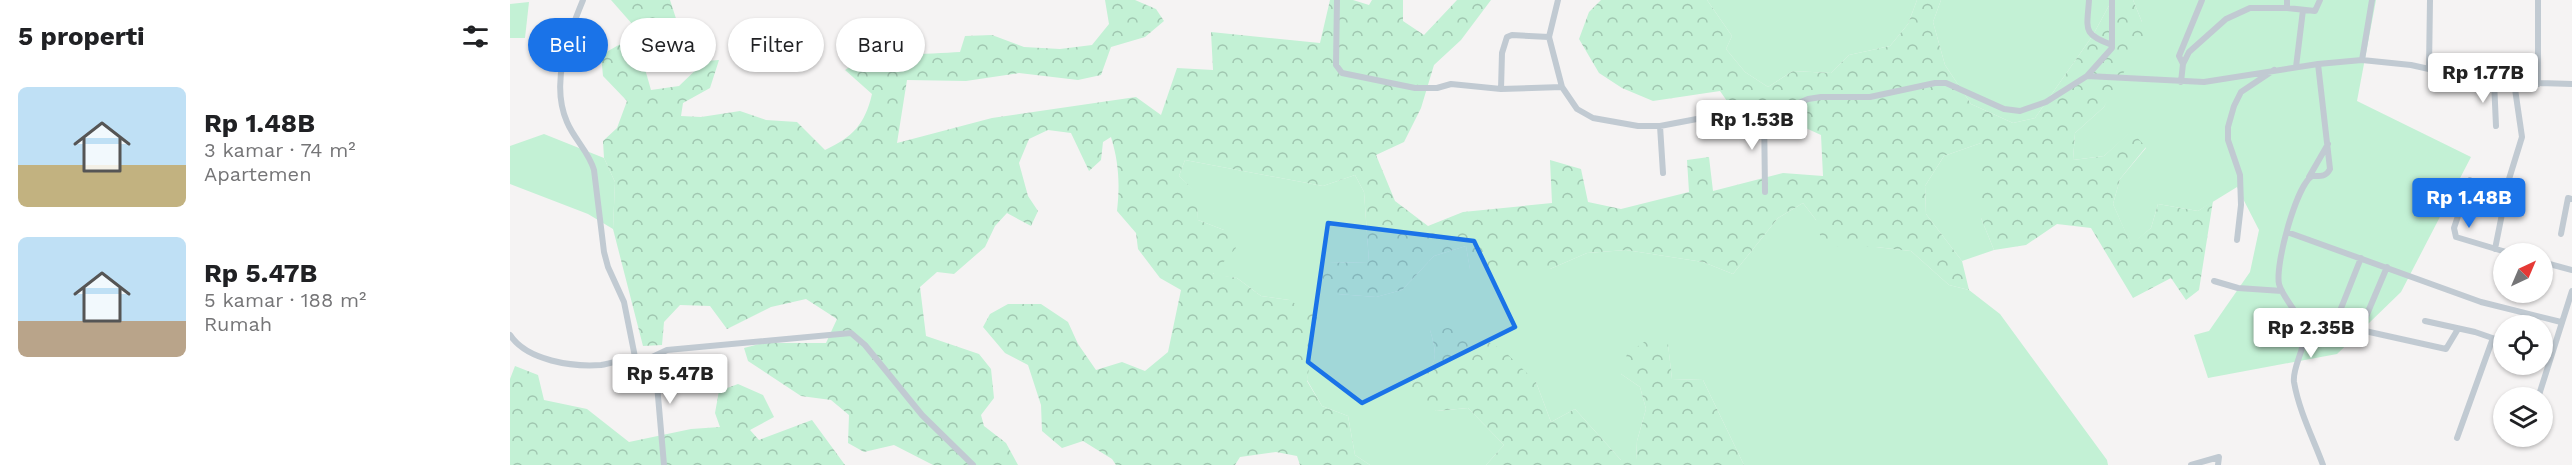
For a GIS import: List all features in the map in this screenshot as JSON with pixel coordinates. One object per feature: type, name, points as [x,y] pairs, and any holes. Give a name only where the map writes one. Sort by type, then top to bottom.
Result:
[{"type":"street","points":[[583,0],[567,46],[560,80],[561,98],[567,121],[592,164],[604,252],[608,267],[624,302],[635,357]]},
{"type":"street","points":[[1337,0],[1336,65],[1342,73],[1414,88],[1437,88],[1451,84],[1501,89],[1562,87]]},
{"type":"street","points":[[1558,0],[1549,37],[1562,87],[1577,109],[1593,118],[1638,126],[1660,126],[1717,115],[1787,108],[1808,99],[1870,98],[1935,83],[1946,83],[2004,109],[2020,111],[2046,102],[2087,76],[2108,56],[2112,45],[2112,0]]},
{"type":"street","points":[[2089,0],[2088,28],[2093,38],[2112,45]]},
{"type":"street","points":[[2183,64],[2179,56],[2202,0]]},
{"type":"street","points":[[2287,0],[2287,8]]},
{"type":"street","points":[[2181,82],[2183,64],[2188,52],[2213,28],[2233,15],[2250,8],[2314,11],[2320,0]]},
{"type":"street","points":[[2362,60],[2372,0]]},
{"type":"street","points":[[2429,68],[2430,0]]},
{"type":"street","points":[[2538,0],[2538,84]]},
{"type":"street","points":[[2296,67],[2303,10]]},
{"type":"street","points":[[1501,89],[1502,53],[1507,37],[1512,34],[1549,37]]},
{"type":"street","points":[[2087,76],[2204,82],[2274,70],[2362,60],[2429,68],[2468,78],[2494,81],[2572,84]]},
{"type":"street","points":[[2309,178],[2327,173],[2330,168],[2318,64]]},
{"type":"street","points":[[2237,240],[2241,205],[2240,175],[2228,140],[2228,127],[2241,92],[2274,70]]},
{"type":"street","points":[[2494,81],[2496,126]]},
{"type":"street","points":[[2496,243],[2522,137],[2514,82]]},
{"type":"street","points":[[1764,110],[1765,192]]},
{"type":"street","points":[[1660,126],[1663,173]]},
{"type":"street","points":[[2323,465],[2301,413],[2294,381],[2304,332],[2292,304],[2282,291],[2278,265],[2295,207],[2328,144]]},
{"type":"street","points":[[2470,180],[2454,228],[2455,234],[2460,240],[2493,248]]},
{"type":"street","points":[[2561,234],[2568,198],[2572,199]]},
{"type":"street","points":[[2287,232],[2481,302],[2561,322]]},
{"type":"street","points":[[2330,336],[2361,258]]},
{"type":"street","points":[[2553,265],[2572,270]]},
{"type":"street","points":[[2365,331],[2362,326],[2387,267]]},
{"type":"street","points":[[2214,281],[2238,288],[2282,291]]},
{"type":"street","points":[[2553,351],[2572,293]]},
{"type":"street","points":[[2425,321],[2493,338],[2457,438]]},
{"type":"street","points":[[2304,332],[2347,339],[2365,331],[2445,349],[2458,329]]},
{"type":"street","points":[[510,334],[526,350],[553,360],[602,365],[635,357],[648,359],[667,350],[851,333],[865,345],[922,415],[973,465]]},
{"type":"street","points":[[648,359],[656,373],[664,465]]},
{"type":"street","points":[[2191,465],[2219,458],[2218,465]]},
{"type":"highlighted area","points":[[1328,223],[1474,241],[1515,327],[1362,403],[1308,362]]},
{"type":"green space","points":[[611,0],[670,0],[676,18],[627,18]]},
{"type":"green space","points":[[1105,0],[1135,0],[1156,9],[1164,21],[1145,37],[1111,47],[1101,75],[1078,80],[1019,73],[966,81],[907,80],[897,143],[992,118],[1136,97],[1161,115],[1177,68],[1213,70],[1211,32],[1320,43],[1330,0],[1353,0],[1369,5],[1372,0],[1403,0],[1403,21],[1424,35],[1457,0],[1491,0],[1461,40],[1434,65],[1421,108],[1404,142],[1376,155],[1395,201],[1428,226],[1463,212],[1552,203],[1550,160],[1581,169],[1588,202],[1621,209],[1689,192],[1687,160],[1709,157],[1713,191],[1783,173],[1823,176],[1821,135],[1786,119],[1765,125],[1738,117],[1720,91],[1653,101],[1622,88],[1599,73],[1579,39],[1589,12],[1601,0],[1707,0],[1732,36],[1726,49],[1745,72],[1768,87],[1793,71],[1831,73],[1849,55],[1890,46],[1908,24],[1917,0],[1941,0],[1933,22],[1945,65],[1971,104],[2013,123],[2035,118],[2093,35],[2112,0],[2133,0],[2142,22],[2144,37],[2104,107],[2075,133],[2073,160],[2104,156],[2131,131],[2146,147],[2120,179],[2113,204],[2131,244],[2151,228],[2158,204],[2198,211],[2213,201],[2199,290],[2186,300],[2171,278],[2133,298],[2091,228],[2057,224],[2026,245],[1994,250],[1981,218],[1981,143],[1944,156],[1925,186],[1926,214],[1962,261],[1969,290],[1949,285],[1911,251],[1876,247],[1823,246],[1816,220],[1803,203],[1778,218],[1733,274],[1703,262],[1626,250],[1587,253],[1550,269],[1470,270],[1466,246],[1434,256],[1402,290],[1376,297],[1337,294],[1321,276],[1329,263],[1369,262],[1364,192],[1355,175],[1323,186],[1185,160],[1179,176],[1197,193],[1198,220],[1224,230],[1236,248],[1213,274],[1237,278],[1261,296],[1289,300],[1317,317],[1307,381],[1322,406],[1348,416],[1355,455],[1370,465],[1300,465],[1297,456],[1276,452],[1240,457],[1235,465],[1116,465],[1112,459],[1083,441],[1062,448],[1042,431],[1041,405],[1028,365],[1005,353],[983,327],[990,314],[1008,304],[1041,304],[1068,322],[1078,344],[1096,370],[1122,362],[1145,371],[1168,352],[1181,290],[1160,278],[1138,249],[1136,233],[1117,211],[1118,174],[1111,137],[1103,142],[1101,160],[1089,171],[1071,133],[1048,130],[1029,139],[1019,163],[1028,196],[1038,211],[1031,226],[1007,213],[995,226],[985,247],[954,274],[937,272],[920,287],[926,336],[979,354],[991,369],[994,398],[981,415],[984,426],[1006,443],[1018,465],[933,465],[894,445],[864,452],[848,443],[849,415],[831,400],[801,396],[748,361],[744,348],[763,343],[826,343],[837,319],[806,299],[771,307],[727,329],[710,306],[680,305],[664,322],[662,345],[643,346],[613,229],[615,182],[604,158],[603,141],[617,128],[627,101],[603,76],[603,72],[608,72],[608,51],[620,44],[620,72],[646,72],[651,90],[679,86],[694,72],[715,72],[710,88],[683,103],[681,116],[701,117],[740,111],[766,120],[797,122],[825,150],[843,140],[856,128],[866,114],[872,94],[847,72],[925,72],[925,54],[960,52],[965,36],[992,35],[1024,47],[1060,49],[1092,45],[1109,24]]},
{"type":"green space","points":[[1707,0],[1917,0],[1908,24],[1890,46],[1849,55],[1831,73],[1793,71],[1768,87],[1745,72],[1726,49],[1732,36]]},
{"type":"green space","points":[[1941,0],[2112,0],[2093,35],[2035,118],[2013,123],[1971,104],[1945,65],[1933,22]]},
{"type":"green space","points":[[2133,0],[2376,0],[2357,101],[2471,157],[2401,292],[2337,354],[2208,378],[2194,335],[2209,331],[2250,272],[2259,230],[2237,187],[2198,211],[2158,204],[2151,228],[2131,245],[2113,204],[2120,179],[2146,148],[2131,132],[2104,156],[2073,160],[2075,133],[2104,107],[2142,22]]},
{"type":"green space","points":[[529,2],[525,38],[510,38],[510,4]]},
{"type":"green space","points":[[544,134],[604,158],[615,182],[613,229],[588,214],[510,184],[510,146]]},
{"type":"green space","points":[[1981,143],[1981,218],[1994,250],[1962,261],[1926,214],[1925,186],[1944,156]]},
{"type":"green space","points":[[1185,160],[1323,186],[1355,175],[1364,192],[1369,262],[1329,263],[1337,294],[1376,297],[1402,290],[1434,256],[1466,246],[1470,269],[1550,269],[1587,253],[1626,250],[1703,262],[1733,274],[1778,218],[1803,203],[1816,220],[1876,247],[1911,251],[1949,285],[1969,290],[2000,314],[2107,460],[2108,465],[1744,465],[1703,380],[1672,379],[1668,345],[1621,374],[1640,387],[1646,409],[1637,441],[1636,460],[1621,460],[1575,409],[1551,422],[1536,382],[1430,330],[1434,362],[1411,384],[1436,411],[1468,408],[1504,445],[1486,465],[1370,465],[1355,455],[1348,416],[1322,406],[1307,380],[1310,355],[1289,300],[1261,296],[1237,278],[1213,275],[1224,230],[1198,220],[1196,193],[1179,176]]},
{"type":"green space","points":[[1448,328],[1478,336],[1503,350],[1536,382],[1551,422],[1575,409],[1621,460],[1636,460],[1637,441],[1646,409],[1640,387],[1621,374],[1627,354],[1657,333],[1668,344],[1672,379],[1703,380],[1744,465],[1486,465],[1504,445],[1468,408],[1436,411],[1412,399],[1411,384],[1426,372],[1434,361],[1430,330]]},
{"type":"green space","points":[[515,366],[538,375],[544,400],[587,409],[629,442],[691,429],[720,427],[715,413],[719,391],[738,384],[763,395],[774,417],[750,430],[759,440],[812,420],[845,465],[510,465],[510,379]]}]
